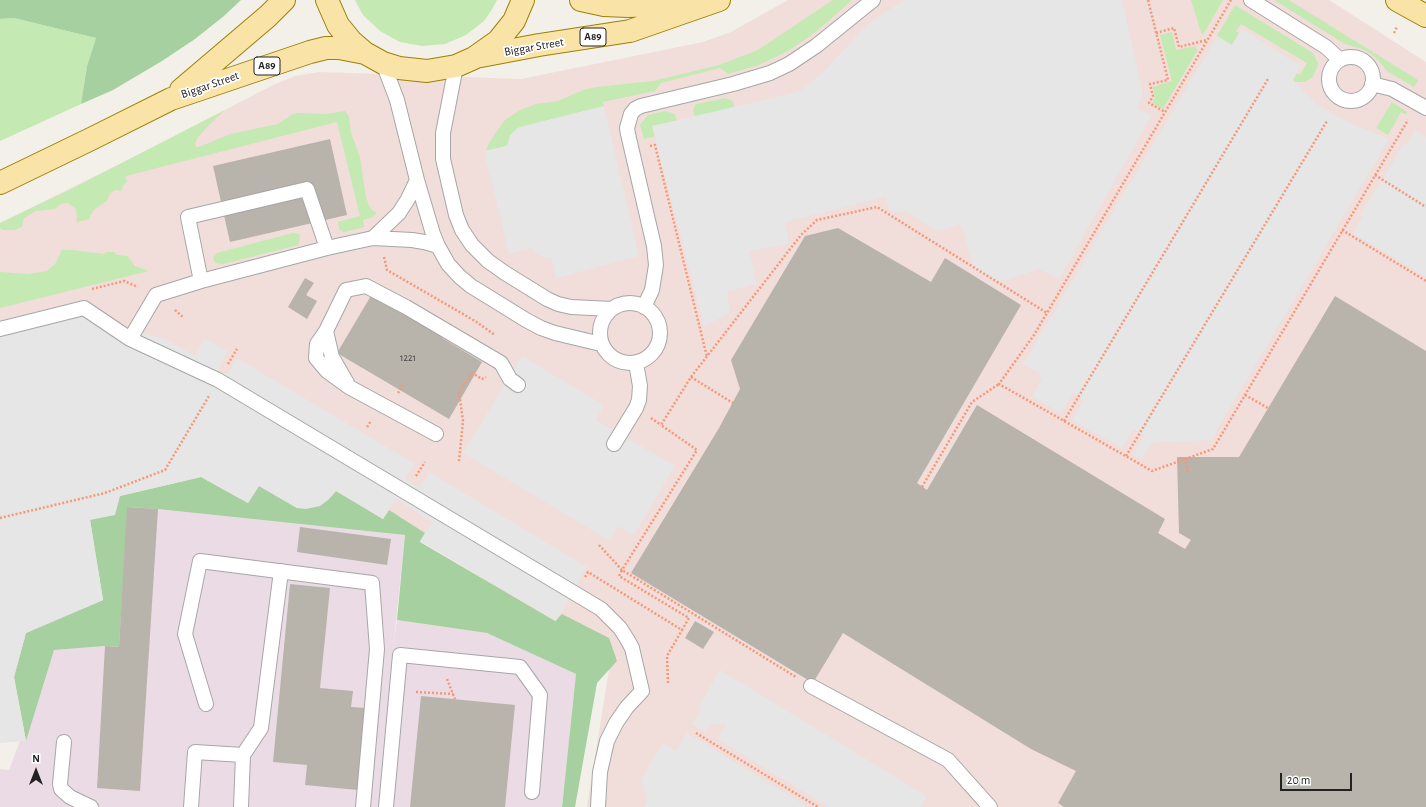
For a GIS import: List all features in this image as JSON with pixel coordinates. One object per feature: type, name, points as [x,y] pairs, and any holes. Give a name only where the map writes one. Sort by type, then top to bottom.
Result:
[{"type":"main road","name":"Biggar Street","points":[[171,99],[248,34],[284,0]]},
{"type":"main road","points":[[327,0],[338,25],[351,41],[374,58]]},
{"type":"main road","points":[[465,62],[498,41],[514,22],[523,0]]},
{"type":"main road","name":"Biggar Street","points":[[581,0],[604,5],[628,6],[714,2]]},
{"type":"main road","points":[[1397,0],[1426,16]]},
{"type":"main road","name":"Biggar Street","points":[[0,183],[171,99],[310,52],[326,48],[339,48],[374,58],[400,68],[427,71],[539,45],[630,32],[714,2]]},
{"type":"lane","points":[[644,306],[655,281],[656,265],[655,250],[627,128],[628,121],[635,109],[641,106],[733,84],[770,73],[789,64],[812,49],[872,0]]},
{"type":"lane","points":[[1251,0],[1326,47],[1340,60]]},
{"type":"lane","points":[[1349,57],[1363,60],[1372,72],[1372,84],[1368,92],[1356,100],[1342,99],[1336,95],[1332,89],[1330,82],[1332,68],[1340,60],[1349,57]]},
{"type":"lane","points":[[374,58],[397,100],[417,180],[433,234],[448,264],[471,286],[541,328],[555,333],[601,344]]},
{"type":"lane","points":[[465,62],[443,133],[445,166],[454,208],[462,230],[472,245],[488,261],[547,299],[558,304],[612,309]]},
{"type":"lane","points":[[1372,84],[1392,89],[1422,106]]},
{"type":"lane","points":[[373,238],[400,213],[417,180]]},
{"type":"lane","points":[[201,281],[188,217],[308,189],[327,248]]},
{"type":"lane","points":[[130,339],[156,295],[201,281],[327,248],[373,238],[412,240],[438,246]]},
{"type":"lane","points":[[436,434],[349,387],[327,371],[316,358],[317,344],[326,331],[346,290],[366,286],[406,307],[501,363],[510,379],[518,385]]},
{"type":"lane","points":[[628,303],[644,306],[651,311],[659,325],[660,333],[656,349],[651,355],[636,363],[628,364],[619,362],[605,352],[599,335],[600,325],[605,316],[612,309],[619,305],[628,303]]},
{"type":"lane","points":[[0,329],[84,308],[130,339],[218,380],[601,609],[620,628],[632,648],[642,691],[627,707],[616,723],[607,742],[600,772],[598,807]]},
{"type":"lane","points":[[614,444],[636,408],[639,400],[640,386],[636,363]]},
{"type":"lane","points":[[206,704],[185,634],[200,561],[372,583],[377,649],[363,807]]},
{"type":"lane","points":[[241,807],[242,755],[262,728],[281,571]]},
{"type":"lane","points":[[386,807],[400,655],[520,666],[540,695],[532,792]]},
{"type":"lane","points":[[811,686],[948,760],[990,807]]},
{"type":"lane","points":[[64,742],[60,784],[61,789],[70,797],[92,807]]},
{"type":"lane","points":[[191,807],[195,752],[242,755]]},
{"type":"path","points":[[1148,0],[1168,80],[1150,84],[1153,96],[1149,103],[1165,112]]},
{"type":"path","points":[[922,486],[972,402],[999,384],[1025,347],[1231,0]]},
{"type":"path","points":[[1156,33],[1174,28],[1179,47],[1207,40]]},
{"type":"path","points":[[1064,421],[1268,79]]},
{"type":"path","points":[[999,384],[1152,471],[1213,449],[1375,175],[1422,106]]},
{"type":"path","points":[[1126,456],[1327,121]]},
{"type":"path","points":[[632,150],[655,144],[707,357]]},
{"type":"path","points":[[1375,175],[1426,207]]},
{"type":"path","points":[[668,683],[667,656],[690,618],[619,576],[697,450],[661,425],[691,378],[801,235],[817,220],[877,207],[1047,312]]},
{"type":"path","points":[[1342,230],[1426,281]]},
{"type":"path","points":[[0,518],[105,492],[165,470],[237,349]]},
{"type":"path","points":[[691,378],[733,403]]},
{"type":"path","points":[[1245,395],[1268,408]]},
{"type":"path","points":[[1185,458],[1188,473]]},
{"type":"path","points":[[599,545],[622,570],[811,686]]},
{"type":"path","points":[[575,593],[588,572],[682,630]]},
{"type":"path","points":[[696,733],[818,807]]},
{"type":"shaded area","points":[[788,0],[1329,0],[1426,62],[1426,807],[587,807],[610,663],[412,532],[128,507],[0,743],[0,223],[136,156],[273,85],[295,76],[319,72],[521,79],[703,42],[731,32]]},
{"type":"shaded area","points":[[904,0],[1122,0],[1143,94],[1137,109],[1152,115],[1059,279],[1039,269],[1000,282],[974,269],[961,224],[937,231],[907,212],[890,211],[885,197],[785,222],[789,244],[749,251],[757,284],[727,291],[730,312],[704,327],[652,126],[798,92],[823,72],[869,23]]},
{"type":"shaded area","points":[[1242,29],[1301,66],[1293,80],[1315,103],[1345,121],[1389,139],[1211,440],[1153,443],[1147,449],[1141,460],[1133,455],[1144,435],[1133,429],[1122,448],[1072,420],[1084,400],[1073,393],[1061,413],[1032,396],[1042,379],[1040,377],[1040,373],[1023,364],[1217,36],[1232,45]]},
{"type":"shaded area","points":[[604,106],[639,256],[556,278],[551,257],[547,258],[538,255],[531,248],[509,254],[484,151],[507,146],[510,136],[520,127]]},
{"type":"shaded area","points":[[1415,130],[1426,137],[1426,277],[1353,233],[1362,218],[1361,214],[1404,144],[1407,144]]},
{"type":"shaded area","points":[[83,309],[120,325],[167,340],[195,356],[205,338],[228,352],[218,370],[227,375],[237,358],[415,464],[405,478],[419,488],[429,472],[587,567],[556,621],[420,541],[432,522],[396,499],[383,519],[336,491],[320,506],[306,509],[297,508],[259,486],[248,503],[201,477],[120,496],[115,515],[90,520],[103,600],[26,633],[14,677],[26,741],[0,743],[0,329]]},
{"type":"shaded area","points":[[522,356],[604,405],[596,420],[675,466],[634,535],[618,526],[610,541],[463,453]]},
{"type":"shaded area","points":[[127,507],[405,535],[393,649],[397,620],[487,633],[576,674],[562,807],[0,807],[0,769],[9,770],[54,650],[105,646],[119,647]]},
{"type":"shaded area","points":[[720,670],[925,795],[926,799],[921,807],[828,807],[718,739],[726,726],[724,724],[714,723],[705,732],[692,724],[701,710],[698,707]]},
{"type":"shaded area","points":[[687,733],[808,807],[645,807],[647,802],[641,780],[663,743],[676,751]]},
{"type":"green space","points":[[0,0],[241,0],[224,16],[195,39],[162,61],[113,90],[81,104],[87,66],[96,38],[14,18],[0,19]]},
{"type":"green space","points":[[355,0],[497,0],[484,21],[466,35],[445,44],[422,46],[400,42],[380,31],[363,15]]},
{"type":"green space","points":[[833,0],[852,0],[817,31],[803,41],[788,51],[759,65],[728,74],[720,68],[661,83],[655,91],[603,102],[604,106],[520,127],[512,133],[507,146],[486,151],[489,143],[505,120],[520,110],[536,104],[558,101],[583,90],[653,81],[719,65],[758,50]]},
{"type":"green space","points":[[1191,0],[1223,0],[1202,35]]},
{"type":"green space","points":[[1274,0],[1289,0],[1418,80],[1414,87],[1387,71],[1371,54],[1362,49],[1345,44]]},
{"type":"green space","points":[[1235,5],[1313,53],[1318,63],[1312,78],[1304,82],[1296,82],[1292,80],[1296,73],[1300,75],[1307,63],[1241,24],[1236,31],[1239,33],[1232,45],[1217,36]]},
{"type":"green space","points":[[14,18],[96,38],[87,66],[81,104],[0,141],[0,19]]},
{"type":"green space","points":[[1172,32],[1176,50],[1196,46],[1197,51],[1163,109],[1152,103],[1155,97],[1153,87],[1172,81],[1160,35]]},
{"type":"green space","points":[[725,98],[733,101],[735,112],[695,120],[693,110],[696,104]]},
{"type":"green space","points":[[1392,102],[1407,112],[1406,115],[1401,112],[1388,135],[1376,128]]},
{"type":"green space","points":[[225,110],[198,137],[195,144],[196,147],[230,134],[278,124],[291,115],[298,113],[326,114],[345,111],[349,117],[351,133],[360,157],[366,197],[369,206],[377,213],[371,218],[363,220],[364,227],[345,232],[339,229],[338,222],[360,216],[337,122],[126,176],[127,182],[124,184],[121,191],[116,190],[110,193],[107,201],[94,210],[90,216],[90,219],[76,222],[76,209],[68,203],[61,204],[55,209],[36,211],[24,218],[22,227],[14,230],[3,230],[0,228],[0,223],[71,189]]},
{"type":"green space","points":[[665,111],[675,114],[678,124],[659,135],[644,139],[640,125],[648,115]]},
{"type":"green space","points":[[293,233],[299,234],[300,238],[298,245],[223,264],[215,263],[213,257],[217,253]]},
{"type":"green space","points":[[62,250],[104,254],[107,252],[114,252],[117,255],[127,256],[135,266],[149,271],[0,308],[0,272],[28,274],[47,271],[55,264]]},
{"type":"green space","points":[[201,477],[248,503],[259,486],[297,508],[328,500],[336,491],[383,519],[389,510],[425,533],[420,542],[555,621],[562,614],[609,638],[617,661],[597,683],[575,807],[562,807],[576,674],[487,633],[397,620],[405,535],[128,507],[119,647],[105,646],[54,650],[26,741],[14,677],[26,633],[103,600],[90,519],[120,496]]},
{"type":"building","points":[[330,139],[347,215],[230,242],[213,166]]},
{"type":"building","points":[[838,228],[931,282],[945,258],[1021,305],[917,483],[927,490],[977,405],[1165,519],[1158,533],[1185,549],[1191,540],[1179,533],[1177,457],[1239,457],[1335,296],[1426,351],[1426,807],[1064,807],[1058,803],[1076,771],[1031,749],[843,633],[813,683],[631,573],[719,428],[740,389],[731,360],[805,236]]},
{"type":"building","points":[[305,278],[314,283],[306,295],[317,301],[307,319],[288,307]]},
{"type":"building","points":[[372,294],[447,329],[442,338],[482,362],[449,419],[337,353]]},
{"type":"building","points":[[127,507],[158,509],[140,791],[97,788],[105,646],[119,647]]},
{"type":"building","points":[[300,527],[391,539],[387,565],[297,552]]},
{"type":"building","points":[[290,584],[330,588],[320,688],[353,691],[351,707],[366,708],[358,790],[305,785],[307,765],[273,762]]},
{"type":"building","points":[[695,621],[714,632],[703,649],[685,638]]},
{"type":"building","points":[[421,696],[515,705],[505,807],[410,807]]}]
